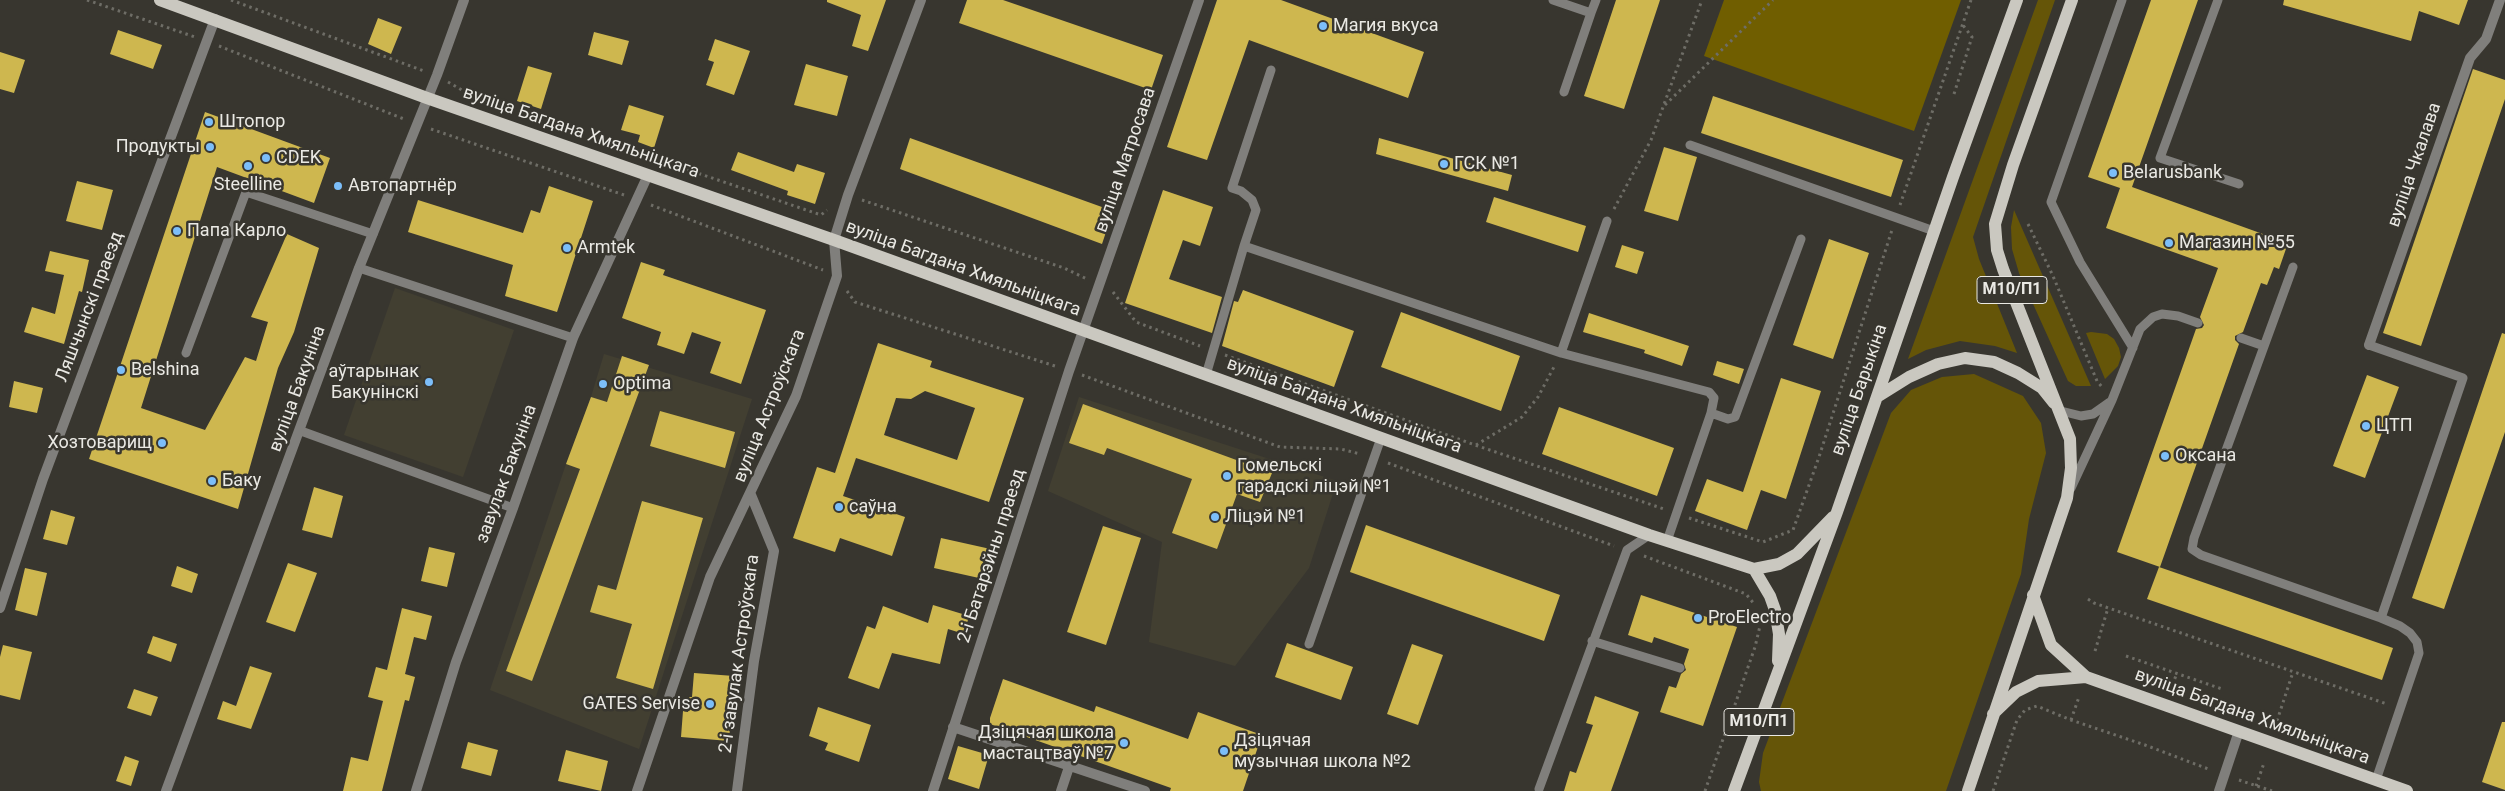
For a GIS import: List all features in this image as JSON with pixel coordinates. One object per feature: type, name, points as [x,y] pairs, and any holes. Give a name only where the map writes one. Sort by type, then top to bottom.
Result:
[{"type":"main road","name":"вуліца Багдана Хмяльніцкага","points":[[160,0],[427,98],[834,240],[1649,535],[1754,569]]},
{"type":"main road","name":"вуліца Барыкіна","points":[[1734,791],[1837,512],[2017,0]]},
{"type":"main road","name":"М10/П1","points":[[1968,791],[2067,498],[2071,468],[2070,439],[2061,412],[2003,270],[1997,250],[1995,224],[2013,165],[2072,0]]},
{"type":"main road","name":"М10/П1","points":[[1877,397],[1908,377],[1938,364],[1964,358],[1994,362],[2018,373],[2042,388],[2061,412]]},
{"type":"main road","points":[[1778,673],[1779,634],[1775,610],[1770,596],[1754,569],[1779,564],[1797,554],[1837,512]]},
{"type":"main road","points":[[2033,595],[2051,645],[2086,677]]},
{"type":"main road","name":"вуліца Багдана Хмяльніцкага","points":[[2086,677],[2407,791]]},
{"type":"main road","points":[[1992,716],[2016,692],[2038,681],[2086,677]]},
{"type":"main road","name":"М10/П1","points":[[1741,772],[1744,791]]},
{"type":"street","name":"вуліца Бакуніна","points":[[166,791],[301,431],[359,268],[437,75],[464,0]]},
{"type":"street","name":"вуліца Астроўскага","points":[[638,791],[710,577],[751,495],[796,396],[837,276],[834,240],[848,195],[921,0]]},
{"type":"street","name":"вуліца Матросава","points":[[1084,332],[1199,0]]},
{"type":"street","name":"вуліца Чкалава","points":[[2369,345],[2470,58],[2486,39],[2500,0]]},
{"type":"street","name":"Ляшчынскі праезд","points":[[0,608],[43,479],[215,19]]},
{"type":"street","name":"завулак Бакуніна","points":[[416,791],[456,662],[514,508],[573,338],[648,175]]},
{"type":"street","name":"2-і Батарэйны праезд","points":[[933,791],[952,727],[1069,371],[1084,332]]},
{"type":"street","name":"2-і завулак Астроўскага","points":[[737,791],[754,661],[774,551],[751,495]]},
{"type":"street","points":[[952,727],[1070,764],[1145,791]]},
{"type":"street","points":[[2219,791],[2239,731]]},
{"type":"street","points":[[1061,791],[1070,764]]},
{"type":"lane","points":[[1553,0],[1591,13]]},
{"type":"lane","points":[[1564,92],[1596,0]]},
{"type":"lane","points":[[2122,0],[2051,198],[2052,206],[2080,262],[2133,348]]},
{"type":"lane","points":[[2218,0],[2160,158],[2239,184]]},
{"type":"lane","points":[[1206,375],[1256,210],[1252,200],[1241,191],[1232,188],[1271,70]]},
{"type":"lane","points":[[1690,145],[1934,232]]},
{"type":"lane","points":[[186,353],[246,192],[373,234]]},
{"type":"lane","points":[[1561,353],[1607,221]]},
{"type":"lane","points":[[1711,413],[1728,419],[1735,417],[1801,239]]},
{"type":"lane","points":[[1244,246],[1561,353],[1709,392],[1714,398],[1711,413],[1666,541]]},
{"type":"lane","points":[[2292,267],[2194,538],[2192,549],[2201,555],[2381,618],[2400,626],[2410,634],[2416,642],[2419,653],[2402,709],[2376,780]]},
{"type":"lane","points":[[359,268],[573,338]]},
{"type":"lane","points":[[2067,498],[2112,400],[2140,330],[2153,317],[2174,315],[2198,323]]},
{"type":"lane","points":[[2241,338],[2264,346]]},
{"type":"lane","points":[[2369,345],[2463,378],[2381,618]]},
{"type":"lane","points":[[2061,412],[2081,416],[2093,414],[2112,400]]},
{"type":"lane","points":[[301,431],[514,508]]},
{"type":"lane","points":[[1309,644],[1381,438]]},
{"type":"lane","points":[[1539,789],[1627,550],[1649,535]]},
{"type":"lane","points":[[1592,641],[1680,668]]},
{"type":"path","points":[[87,0],[207,41],[416,124],[638,200],[837,276],[855,302],[1069,371],[1280,447],[1341,449],[1374,458],[1523,512]]},
{"type":"path","points":[[231,0],[437,75],[472,96]]},
{"type":"path","points":[[1607,221],[1651,140],[1702,0]]},
{"type":"path","points":[[1662,107],[1772,0]]},
{"type":"path","points":[[660,160],[820,215],[848,195],[1064,268],[1113,292],[1136,322],[1475,445],[1763,542],[1793,530],[1820,457],[1896,218],[1962,24],[1972,0]]},
{"type":"path","points":[[1954,94],[1972,37],[1962,24]]},
{"type":"path","points":[[2028,224],[2054,276],[2097,381],[2112,400]]},
{"type":"path","points":[[1475,445],[1522,417],[1538,397],[1561,353]]},
{"type":"path","points":[[1746,594],[1757,608]]},
{"type":"path","points":[[2088,599],[2108,608],[2402,709]]},
{"type":"path","points":[[2094,651],[2108,608]]},
{"type":"path","points":[[1705,791],[1755,647],[1760,624]]},
{"type":"path","points":[[2126,656],[2222,688]]},
{"type":"path","points":[[2275,727],[2294,672]]},
{"type":"path","points":[[2071,720],[2079,696]]},
{"type":"path","points":[[1993,791],[2017,720],[2025,710],[2037,706],[2071,720],[2145,745]]},
{"type":"path","points":[[2256,786],[2264,763]]},
{"type":"shaded area","points":[[1724,0],[1961,0],[1914,131],[1704,56]]},
{"type":"shaded area","points":[[2038,0],[2055,0],[1973,237],[1979,259],[2017,353],[1995,346],[1960,341],[1926,350],[1908,359]]},
{"type":"shaded area","points":[[2014,210],[2091,386],[2076,386],[2068,381],[2019,273],[2012,249],[2011,227]]},
{"type":"shaded area","name":"аўтарынак Бакунінскі","points":[[395,288],[514,330],[463,477],[344,435]]},
{"type":"shaded area","points":[[2086,333],[2107,334],[2114,339],[2119,348],[2121,357],[2118,366],[2105,379]]},
{"type":"shaded area","points":[[604,354],[752,399],[639,749],[490,690],[566,464],[591,397]]},
{"type":"shaded area","points":[[1974,374],[2023,396],[2041,423],[2046,453],[2029,519],[2021,574],[1946,791],[1761,791],[1759,782],[1763,753],[1891,413],[1911,390],[1942,377]]},
{"type":"shaded area","name":"Ліцэй №1","points":[[1079,397],[1337,481],[1309,568],[1235,666],[1149,642],[1162,542],[1048,491]]},
{"type":"building","points":[[827,0],[886,0],[868,51],[852,46],[861,15],[827,2]]},
{"type":"building","points":[[967,0],[1003,0],[1163,55],[1151,90],[959,23]]},
{"type":"building","points":[[1217,0],[1281,0],[1424,52],[1408,98],[1249,40],[1207,160],[1167,147]]},
{"type":"building","points":[[1616,0],[1660,0],[1624,109],[1584,96]]},
{"type":"building","points":[[2151,0],[2198,0],[2132,187],[2288,243],[2279,269],[2274,267],[2267,285],[2261,283],[2243,332],[2235,336],[2235,340],[2239,344],[2160,567],[2117,552],[2196,329],[2202,328],[2204,325],[2200,317],[2218,268],[2106,228],[2120,188],[2088,177]]},
{"type":"building","points":[[2284,0],[2468,0],[2459,25],[2419,11],[2411,41],[2283,5]]},
{"type":"building","points":[[378,18],[402,27],[391,54],[368,44]]},
{"type":"building","points":[[118,30],[162,45],[153,69],[110,54]]},
{"type":"building","points":[[594,32],[629,41],[622,65],[588,55]]},
{"type":"building","points":[[715,39],[750,51],[734,95],[706,85],[714,62],[708,60]]},
{"type":"building","points":[[0,52],[25,60],[14,93],[0,89]]},
{"type":"building","points":[[806,64],[848,76],[837,116],[794,105]]},
{"type":"building","points":[[528,66],[552,73],[541,109],[517,101]]},
{"type":"building","points":[[2473,69],[2505,80],[2505,99],[2421,346],[2383,333]]},
{"type":"building","points":[[1713,96],[1903,160],[1891,197],[1701,133]]},
{"type":"building","points":[[629,105],[664,116],[654,148],[638,142],[640,135],[621,130]]},
{"type":"building","points":[[205,112],[330,158],[314,203],[217,167],[141,408],[205,430],[245,357],[256,361],[268,322],[251,317],[287,234],[319,248],[294,332],[278,368],[238,509],[89,459]]},
{"type":"building","points":[[910,138],[1113,211],[1102,244],[900,169]]},
{"type":"building","name":"ГСК №1","points":[[1379,138],[1512,175],[1508,191],[1376,154]]},
{"type":"building","points":[[1664,147],[1697,157],[1678,221],[1644,211]]},
{"type":"building","points":[[738,152],[794,172],[797,164],[825,173],[815,204],[787,195],[788,191],[731,170]]},
{"type":"building","points":[[77,181],[113,190],[102,230],[66,221]]},
{"type":"building","points":[[549,186],[593,201],[557,312],[505,296],[513,265],[408,232],[418,200],[523,233],[531,210],[540,213]]},
{"type":"building","points":[[1163,190],[1213,207],[1200,246],[1183,240],[1169,279],[1222,297],[1212,333],[1125,303]]},
{"type":"building","points":[[1494,197],[1586,226],[1578,252],[1486,222]]},
{"type":"building","points":[[1829,239],[1869,253],[1833,359],[1793,345]]},
{"type":"building","points":[[1622,245],[1644,252],[1637,274],[1615,267]]},
{"type":"building","points":[[50,251],[89,260],[82,292],[79,291],[64,344],[24,332],[32,307],[55,314],[64,275],[45,271]]},
{"type":"building","points":[[641,262],[665,270],[663,275],[766,310],[741,384],[710,373],[721,342],[692,332],[684,354],[657,345],[661,332],[622,318]]},
{"type":"building","points":[[1243,290],[1354,331],[1334,387],[1222,346],[1234,301],[1238,302]]},
{"type":"building","points":[[1401,312],[1520,356],[1501,411],[1381,367]]},
{"type":"building","points":[[1589,313],[1689,346],[1682,366],[1644,353],[1645,350],[1583,332]]},
{"type":"building","points":[[2502,333],[2505,334],[2505,432],[2444,609],[2412,598]]},
{"type":"building","points":[[878,343],[932,361],[930,367],[1024,398],[989,502],[856,458],[843,496],[905,517],[892,556],[840,538],[835,552],[793,538],[817,467],[835,473]],"holes":[[[925,391],[975,408],[957,460],[884,435],[896,398],[911,399]]]},
{"type":"building","points":[[622,356],[649,365],[532,681],[506,671],[580,469],[566,464],[591,397],[607,402]]},
{"type":"building","points":[[1717,361],[1744,369],[1739,384],[1713,375]]},
{"type":"building","name":"ЦТП","points":[[2367,375],[2399,387],[2365,478],[2333,466]]},
{"type":"building","points":[[1781,378],[1821,391],[1786,499],[1761,490],[1747,530],[1695,511],[1707,479],[1743,492]]},
{"type":"building","points":[[14,381],[43,388],[37,413],[9,407]]},
{"type":"building","name":"Гомельскі гарадскі ліцэй №1","points":[[1083,404],[1272,473],[1260,502],[1237,494],[1217,549],[1172,533],[1192,479],[1107,448],[1104,455],[1069,443]]},
{"type":"building","points":[[1559,407],[1674,448],[1657,496],[1542,454]]},
{"type":"building","points":[[660,411],[735,432],[725,468],[650,446]]},
{"type":"building","points":[[314,487],[343,496],[332,538],[302,530]]},
{"type":"building","points":[[642,501],[703,518],[653,689],[616,678],[632,624],[590,612],[598,585],[616,590]]},
{"type":"building","points":[[51,510],[75,517],[67,545],[43,539]]},
{"type":"building","points":[[1366,525],[1560,595],[1544,641],[1350,572]]},
{"type":"building","points":[[1103,526],[1141,538],[1106,645],[1067,632]]},
{"type":"building","points":[[941,538],[995,550],[988,580],[934,568]]},
{"type":"building","points":[[429,547],[455,553],[447,587],[421,581]]},
{"type":"building","points":[[288,563],[317,573],[295,632],[266,622]]},
{"type":"building","points":[[177,566],[198,574],[192,593],[171,586]]},
{"type":"building","points":[[2159,567],[2393,648],[2382,680],[2147,599]]},
{"type":"building","points":[[25,568],[47,573],[37,616],[15,610]]},
{"type":"building","points":[[1641,595],[1737,627],[1703,726],[1660,712],[1669,686],[1676,688],[1681,674],[1686,670],[1684,664],[1689,649],[1654,637],[1652,643],[1628,635]]},
{"type":"building","points":[[933,605],[969,616],[964,634],[948,629],[940,664],[892,653],[879,689],[848,678],[867,626],[875,629],[883,606],[928,623]]},
{"type":"building","points":[[402,608],[432,616],[426,640],[414,637],[405,674],[415,677],[409,701],[405,700],[382,791],[343,791],[351,757],[368,761],[383,701],[368,697],[376,667],[387,670]]},
{"type":"building","points":[[153,636],[177,644],[171,662],[147,653]]},
{"type":"building","points":[[1287,643],[1353,667],[1341,700],[1275,677]]},
{"type":"building","points":[[1412,644],[1443,655],[1418,725],[1387,714]]},
{"type":"building","points":[[3,645],[32,652],[20,700],[0,695],[0,657]]},
{"type":"building","points":[[250,666],[272,673],[251,729],[217,719],[223,701],[236,706]]},
{"type":"building","name":"GATES Servise","points":[[694,673],[734,676],[729,741],[681,737],[683,711],[688,712],[689,697],[692,697]]},
{"type":"building","points":[[1003,679],[1094,712],[1096,706],[1188,739],[1198,712],[1262,735],[1243,791],[1170,791],[1171,788],[990,724],[990,718]]},
{"type":"building","points":[[134,689],[158,697],[151,716],[127,708]]},
{"type":"building","points":[[1595,696],[1639,712],[1611,791],[1564,791],[1570,771],[1576,773],[1593,725],[1586,723]]},
{"type":"building","points":[[818,707],[871,725],[859,762],[825,750],[828,743],[809,736]]},
{"type":"building","points":[[2502,722],[2505,722],[2505,790],[2482,782]]},
{"type":"building","points":[[468,742],[498,750],[491,776],[461,768]]},
{"type":"building","points":[[958,746],[989,755],[979,789],[948,779]]},
{"type":"building","points":[[566,750],[608,761],[601,791],[558,781]]},
{"type":"building","points":[[125,756],[139,761],[131,786],[116,781]]},
{"type":"place","name":"Магия вкуса","points":[[1323,26]]},
{"type":"place","name":"Штопор","points":[[209,122]]},
{"type":"place","name":"Продукты","points":[[210,147]]},
{"type":"place","name":"CDEK","points":[[266,158]]},
{"type":"place","name":"ГСК №1","points":[[1444,164]]},
{"type":"place","name":"Steelline","points":[[248,166]]},
{"type":"place","name":"Belarusbank","points":[[2113,173]]},
{"type":"place","name":"Автопартнёр","points":[[338,186]]},
{"type":"place","name":"Папа Карло","points":[[177,231]]},
{"type":"place","name":"Магазин №55","points":[[2169,243]]},
{"type":"place","name":"Armtek","points":[[567,248]]},
{"type":"place","name":"Belshina","points":[[121,370]]},
{"type":"place","name":"аўтарынак Бакунінскі","points":[[429,382]]},
{"type":"place","name":"Optima","points":[[603,384]]},
{"type":"place","name":"ЦТП","points":[[2366,426]]},
{"type":"place","name":"Хозтоварищ","points":[[162,443]]},
{"type":"place","name":"Оксана","points":[[2165,456]]},
{"type":"place","name":"Гомельскі гарадскі ліцэй №1","points":[[1227,476]]},
{"type":"place","name":"Баку","points":[[212,481]]},
{"type":"place","name":"саўна","points":[[839,507]]},
{"type":"place","name":"Ліцэй №1","points":[[1215,517]]},
{"type":"place","name":"ProElectro","points":[[1698,618]]},
{"type":"place","name":"GATES Servise","points":[[710,704]]},
{"type":"place","name":"Дзіцячая школа мастацтваў №7","points":[[1124,743]]},
{"type":"place","name":"Дзіцячая музычная школа №2","points":[[1224,751]]}]
